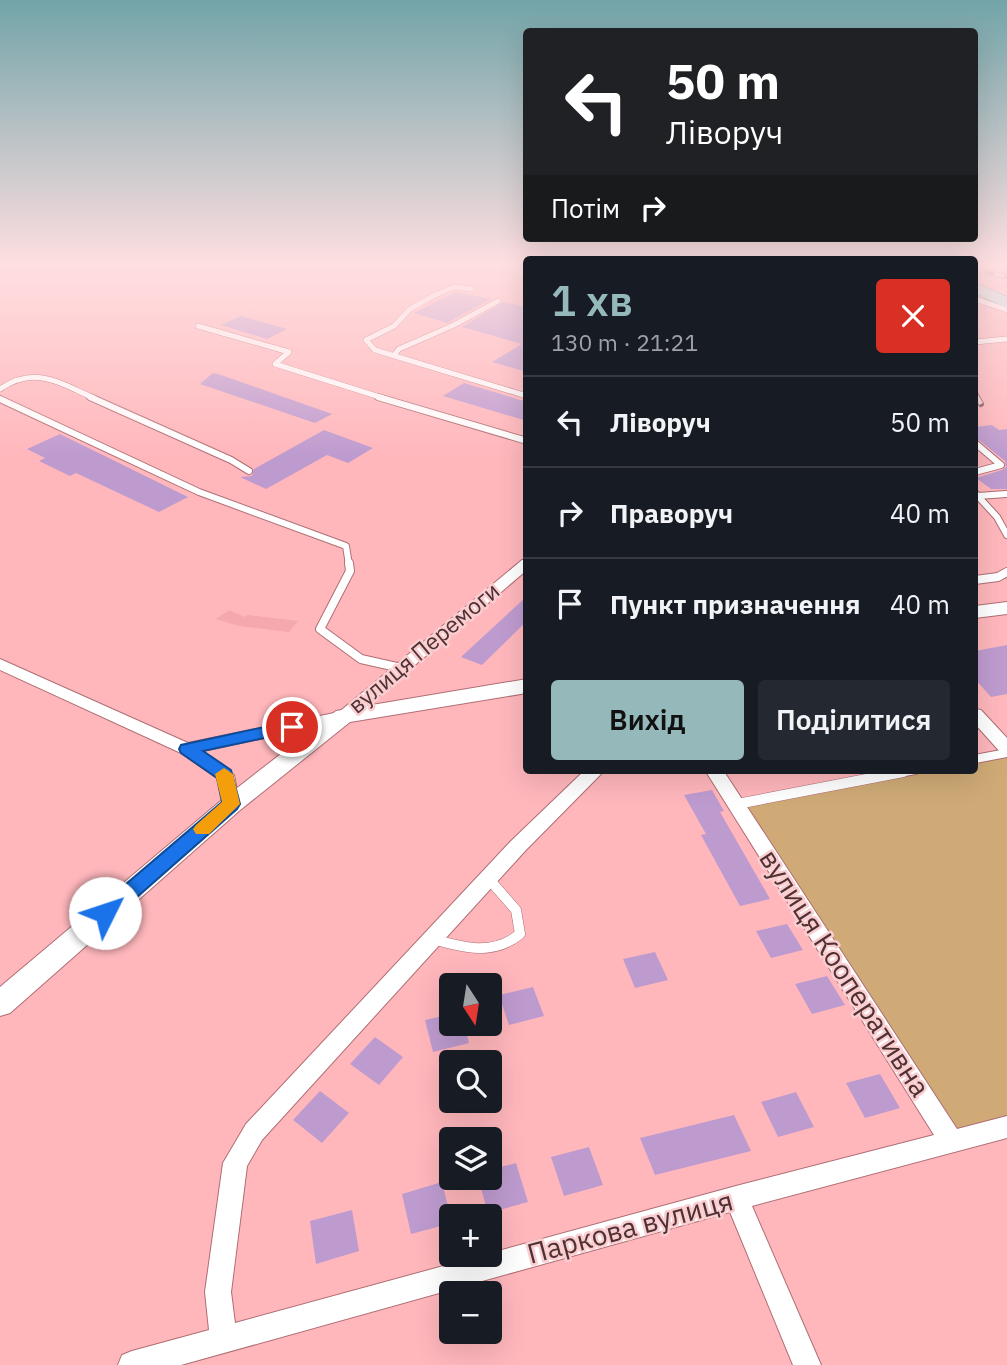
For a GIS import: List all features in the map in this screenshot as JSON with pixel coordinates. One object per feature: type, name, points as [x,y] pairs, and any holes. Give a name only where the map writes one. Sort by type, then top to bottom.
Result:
[{"type":"street","name":"вулиця Перемоги","points":[[0,1004],[231,804],[344,716],[523,565]]},
{"type":"street","points":[[978,612],[1007,608]]},
{"type":"street","points":[[0,664],[187,749],[225,775],[231,804]]},
{"type":"street","points":[[187,749],[344,716],[523,687]]},
{"type":"street","points":[[978,717],[1007,751]]},
{"type":"street","points":[[223,1339],[218,1292],[234,1163],[254,1132],[488,878],[592,774]]},
{"type":"street","name":"вулиця Кооперативна","points":[[717,774],[953,1143]]},
{"type":"street","name":"Паркова вулиця","points":[[132,1365],[736,1198],[1007,1127]]},
{"type":"street","points":[[736,1198],[807,1365]]},
{"type":"lane","points":[[207,329],[289,352],[275,364],[373,393],[472,428],[523,440]]},
{"type":"lane","points":[[389,329],[366,340],[375,350],[523,395]]},
{"type":"lane","points":[[394,355],[399,349],[446,329]]},
{"type":"lane","points":[[978,342],[1007,339]]},
{"type":"lane","points":[[0,389],[16,378],[44,376],[249,471]]},
{"type":"lane","points":[[0,399],[199,492],[346,546],[350,571],[320,629],[361,659],[401,668]]},
{"type":"lane","points":[[978,446],[1001,465],[978,471]]},
{"type":"lane","points":[[978,494],[1006,494]]},
{"type":"lane","points":[[978,495],[998,517],[1007,535]]},
{"type":"lane","points":[[998,517],[1007,518]]},
{"type":"lane","points":[[978,579],[1007,572]]},
{"type":"lane","points":[[978,758],[1007,751]]},
{"type":"lane","points":[[737,804],[894,774]]},
{"type":"lane","points":[[432,939],[465,948],[491,950],[511,944],[520,934],[521,922],[515,907],[488,878]]},
{"type":"shaded area","points":[[229,610],[245,617],[248,615],[298,621],[289,632],[239,626],[216,619]]},
{"type":"shaded area","points":[[1007,753],[1007,1127],[953,1143],[737,804],[894,774],[978,774],[978,758]]},
{"type":"building","points":[[233,329],[287,329],[267,339]]},
{"type":"building","points":[[468,329],[523,329],[523,371],[492,362],[522,344]]},
{"type":"building","points":[[213,373],[332,414],[315,423],[200,384]]},
{"type":"building","points":[[464,383],[523,401],[523,420],[443,396]]},
{"type":"building","points":[[992,425],[999,430],[1007,429],[1007,489],[991,489],[978,479],[1006,467],[1005,461],[978,439],[978,427]]},
{"type":"building","points":[[324,430],[373,448],[348,463],[327,455],[266,489],[240,477],[252,476],[254,469]]},
{"type":"building","points":[[60,434],[188,497],[159,512],[76,473],[70,476],[39,461],[45,458],[27,449]]},
{"type":"building","points":[[523,600],[523,625],[482,665],[461,657]]},
{"type":"building","points":[[1007,645],[1007,694],[991,697],[978,682],[978,650]]},
{"type":"building","points":[[712,790],[724,811],[720,812],[770,899],[740,906],[701,835],[706,834],[684,795]]},
{"type":"building","points":[[787,924],[803,950],[771,958],[756,931]]},
{"type":"building","points":[[655,952],[668,980],[635,988],[623,959]]},
{"type":"building","points":[[827,976],[845,1005],[812,1014],[795,984]]},
{"type":"building","points":[[533,987],[544,1016],[509,1025],[502,1004],[502,994]]},
{"type":"building","points":[[439,1017],[439,1036],[467,1036],[469,1043],[433,1052],[425,1020]]},
{"type":"building","points":[[375,1037],[403,1057],[379,1085],[350,1064]]},
{"type":"building","points":[[880,1074],[900,1108],[865,1118],[846,1083]]},
{"type":"building","points":[[320,1091],[349,1113],[322,1143],[293,1120]]},
{"type":"building","points":[[796,1092],[814,1127],[778,1137],[761,1102]]},
{"type":"building","points":[[734,1115],[751,1151],[655,1175],[640,1138]]},
{"type":"building","points":[[589,1147],[603,1185],[564,1196],[551,1157]]},
{"type":"building","points":[[516,1163],[528,1202],[502,1209],[502,1204],[485,1204],[481,1190],[502,1190],[502,1167]]},
{"type":"building","points":[[439,1183],[439,1190],[444,1190],[447,1204],[439,1204],[439,1226],[411,1234],[402,1194]]},
{"type":"building","points":[[352,1210],[359,1251],[316,1264],[310,1221]]},
{"type":"railway","points":[[978,399],[981,404]]},
{"type":"slow traffic","points":[[202,829],[231,804],[224,774]]},
{"type":"route","points":[[105,913],[231,804],[225,775],[187,749],[292,727]]}]
